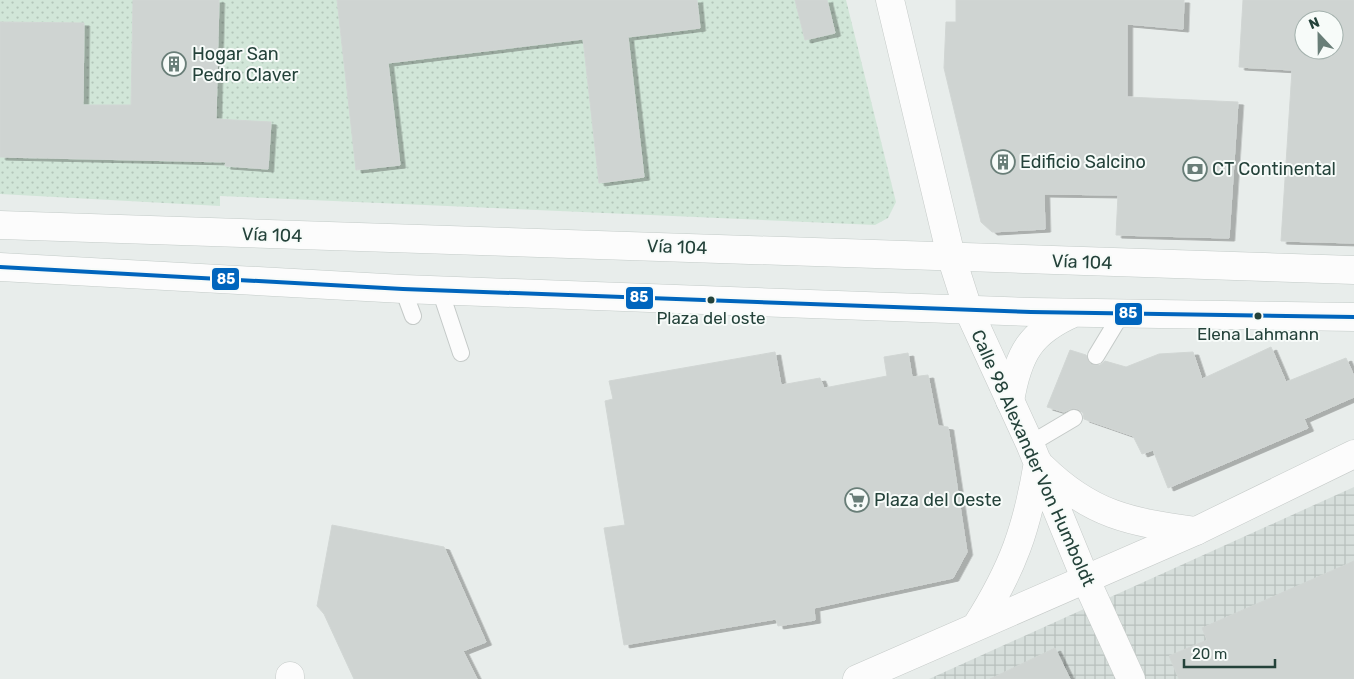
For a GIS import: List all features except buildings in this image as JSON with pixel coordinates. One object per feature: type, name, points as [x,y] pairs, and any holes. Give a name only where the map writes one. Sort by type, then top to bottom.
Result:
[{"type":"main road","name":"Calle 98 Alexander Von Humboldt","points":[[890,0],[951,256],[968,309],[1034,453],[1085,578],[1131,679]]},
{"type":"main road","name":"Vía 104","points":[[0,226],[951,256],[1150,265],[1354,270]]},
{"type":"main road","points":[[0,267],[403,289],[968,309],[1354,317]]},
{"type":"main road","points":[[1010,401],[1015,374],[1026,349],[1044,328],[1077,312]]},
{"type":"main road","points":[[1034,453],[1062,487],[1092,506],[1124,519],[1196,531]]},
{"type":"main road","points":[[977,625],[1001,588],[1018,548],[1030,506],[1034,453]]},
{"type":"main road","points":[[857,679],[1196,531],[1354,454]]},
{"type":"lane","points":[[403,289],[413,316]]},
{"type":"lane","points":[[440,290],[461,353]]},
{"type":"lane","points":[[1096,356],[1122,313]]},
{"type":"lane","points":[[1034,453],[1074,418]]},
{"type":"shaded area","points":[[1354,487],[1354,679],[929,679]]},
{"type":"green space","points":[[0,0],[133,0],[131,105],[83,105],[84,23],[0,22]]},
{"type":"green space","points":[[219,0],[337,0],[357,170],[400,164],[388,63],[583,39],[600,183],[644,177],[628,37],[700,28],[697,0],[846,0],[896,202],[888,218],[875,225],[220,196],[220,206],[0,194],[0,157],[214,161]]},
{"type":"transit line","name":"85","points":[[0,267],[403,289],[1031,312],[1354,317]]},
{"type":"place","name":"Hogar San Pedro Claver","points":[[174,64]]},
{"type":"place","name":"Edificio Salcino","points":[[1003,162]]},
{"type":"place","name":"CT Continental","points":[[1195,169]]},
{"type":"place","name":"Plaza del oste","points":[[711,300]]},
{"type":"place","name":"Elena Lahmann","points":[[1258,316]]},
{"type":"place","name":"Plaza del Oeste","points":[[857,500]]}]
